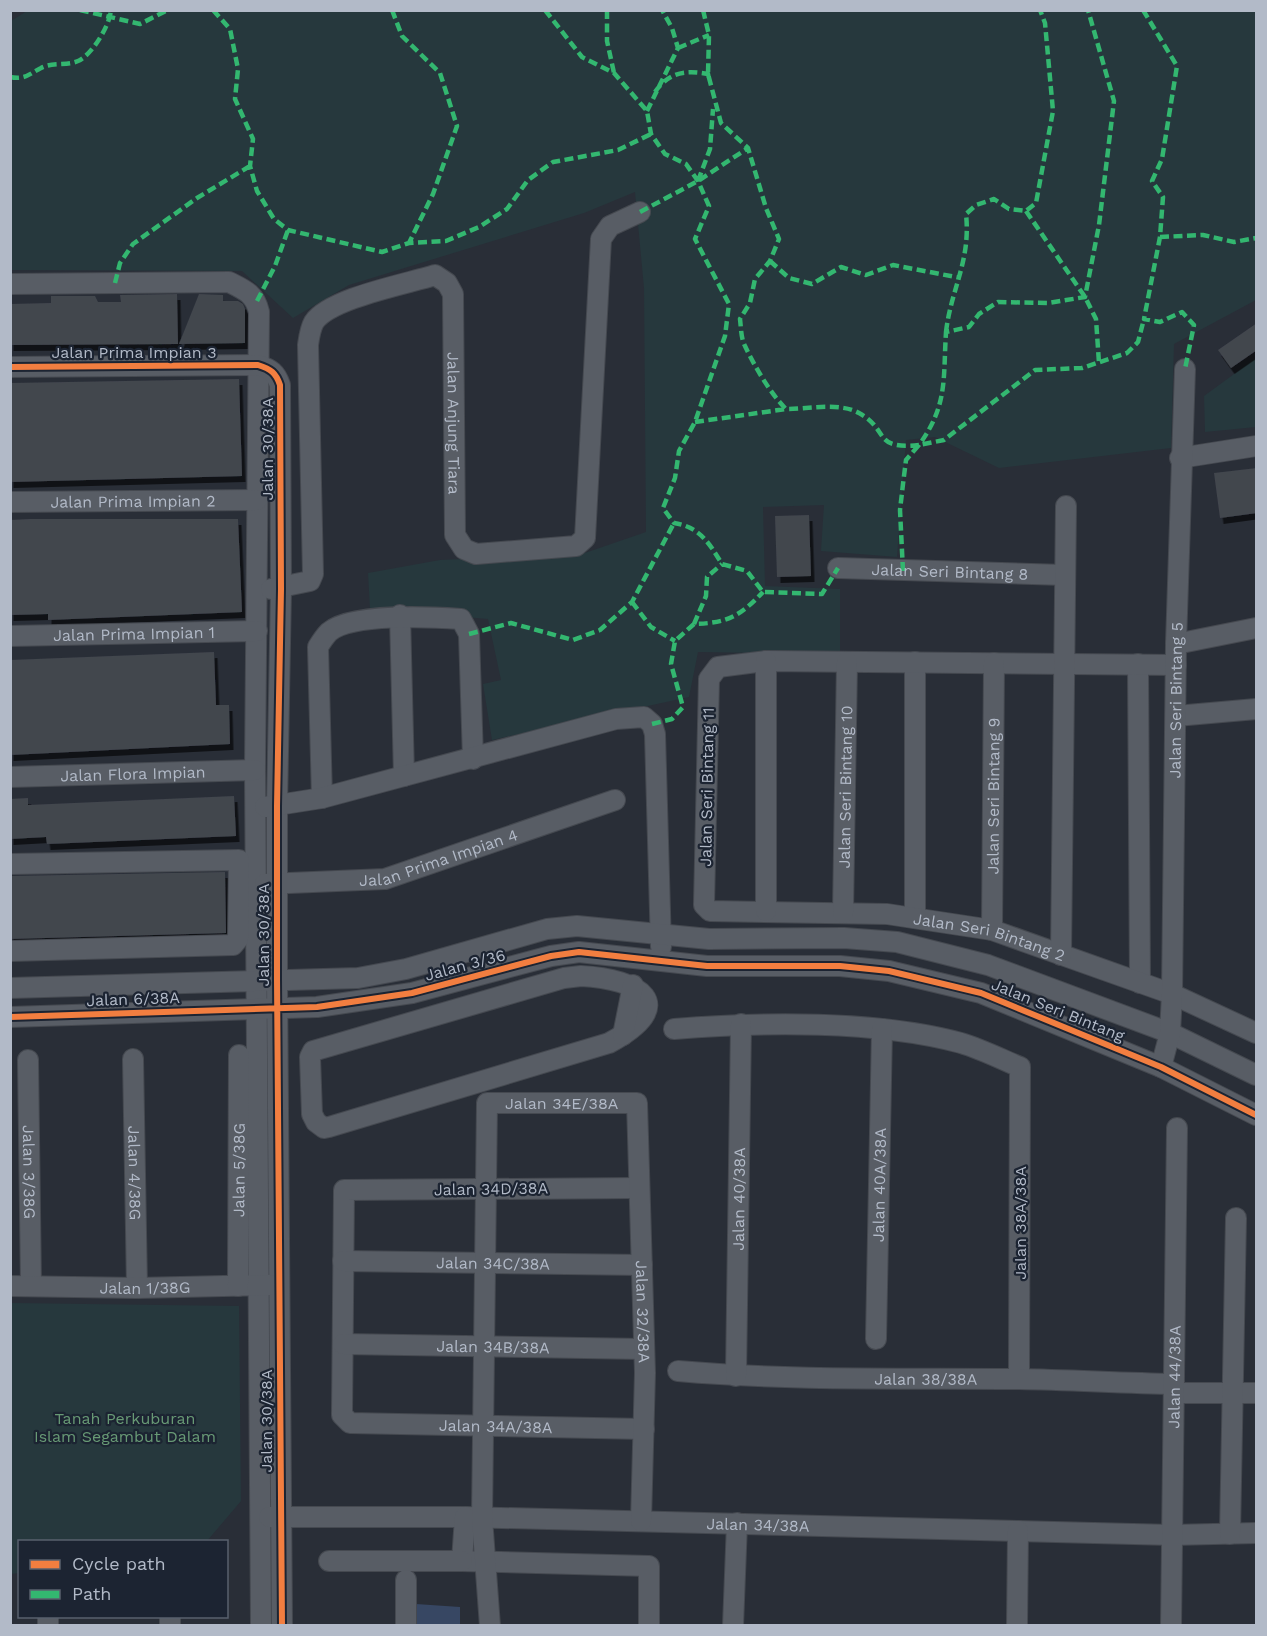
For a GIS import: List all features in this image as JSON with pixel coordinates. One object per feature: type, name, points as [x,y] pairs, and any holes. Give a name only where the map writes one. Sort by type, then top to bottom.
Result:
[{"type":"street","name":"Jalan Anjung Tiara","points":[[256,589],[281,589],[310,581],[314,574],[308,345],[314,322],[328,309],[435,275],[447,283],[453,294],[455,535],[464,549],[476,554],[582,544],[585,538],[601,238],[610,226],[640,212]]},
{"type":"street","points":[[10,284],[229,282],[250,293],[257,301],[260,324],[258,365]]},
{"type":"street","name":"Jalan 30/38A","points":[[261,1626],[257,885],[248,860],[257,807],[255,770],[258,365],[270,368],[277,376],[280,385],[281,589],[277,806],[277,1008],[282,1626]]},
{"type":"street","name":"Jalan Prima Impian 3","points":[[10,367],[258,365]]},
{"type":"street","name":"Jalan Seri Bintang 5","points":[[1161,1067],[1170,1033],[1172,994],[1176,644],[1180,458],[1185,369]]},
{"type":"street","points":[[1180,458],[1257,446]]},
{"type":"street","name":"Jalan Prima Impian 2","points":[[10,502],[257,500]]},
{"type":"street","points":[[1061,955],[1066,506]]},
{"type":"street","name":"Jalan Seri Bintang 8","points":[[838,568],[1064,574]]},
{"type":"street","points":[[322,798],[318,647],[328,632],[338,627],[400,615],[460,619],[466,625],[469,634],[473,759]]},
{"type":"street","points":[[400,615],[404,776]]},
{"type":"street","points":[[1176,644],[1257,628]]},
{"type":"street","name":"Jalan Prima Impian 1","points":[[10,636],[257,631]]},
{"type":"street","points":[[766,911],[766,661],[1176,664]]},
{"type":"street","name":"Jalan Seri Bintang 11","points":[[706,910],[709,680],[718,667],[766,661]]},
{"type":"street","name":"Jalan Seri Bintang 10","points":[[843,913],[847,662]]},
{"type":"street","points":[[915,662],[915,918]]},
{"type":"street","name":"Jalan Seri Bintang 9","points":[[992,930],[994,663]]},
{"type":"street","points":[[1138,664],[1140,983]]},
{"type":"street","points":[[1176,716],[1257,709]]},
{"type":"street","points":[[257,807],[322,798],[616,719],[645,717],[652,724],[655,734],[662,936],[656,961],[638,990]]},
{"type":"street","name":"Jalan Flora Impian","points":[[10,777],[255,770]]},
{"type":"street","name":"Jalan Prima Impian 4","points":[[257,885],[385,879],[615,800]]},
{"type":"street","points":[[10,864],[248,860],[238,939],[233,945],[10,951]]},
{"type":"street","name":"Jalan Seri Bintang 2","points":[[706,910],[887,914],[992,930],[1172,994],[1257,1033]]},
{"type":"street","name":"Jalan 3/36","points":[[257,980],[358,978],[406,969],[547,929],[577,926],[662,936]]},
{"type":"street","name":"Jalan Seri Bintang","points":[[662,936],[709,939],[844,938],[897,942],[988,965],[1170,1033],[1257,1075]]},
{"type":"street","points":[[474,950],[480,975]]},
{"type":"street","points":[[579,952],[581,976]]},
{"type":"street","name":"Jalan 3/36","points":[[277,1008],[329,1006],[412,993],[551,956],[579,952],[656,961]]},
{"type":"street","name":"Jalan Seri Bintang","points":[[656,961],[707,966],[840,966],[889,971],[981,993],[1161,1067],[1257,1115]]},
{"type":"street","points":[[581,976],[611,978],[638,990],[647,1005],[642,1019],[633,1029],[609,1042],[329,1127],[324,1128],[316,1122],[312,1114],[310,1057],[313,1051],[564,978],[581,976]]},
{"type":"street","name":"Jalan 6/38A","points":[[10,988],[257,980]]},
{"type":"street","name":"Jalan 6/38A","points":[[10,1017],[277,1008]]},
{"type":"street","points":[[674,1029],[741,1024],[882,1029]]},
{"type":"street","name":"Jalan 40/38A","points":[[736,1376],[741,1024]]},
{"type":"street","name":"Jalan 38A/38A","points":[[882,1029],[961,1044],[1020,1067],[1019,1379]]},
{"type":"street","name":"Jalan 40A/38A","points":[[876,1339],[882,1029]]},
{"type":"street","name":"Jalan 5/38G","points":[[238,1286],[239,1055]]},
{"type":"street","name":"Jalan 4/38G","points":[[133,1059],[137,1288]]},
{"type":"street","name":"Jalan 3/38G","points":[[28,1060],[31,1286]]},
{"type":"street","name":"Jalan 34E/38A","points":[[487,1189],[487,1102],[637,1103]]},
{"type":"street","name":"Jalan 32/38A","points":[[637,1103],[644,1349],[641,1521]]},
{"type":"street","name":"Jalan 44/38A","points":[[1171,1626],[1177,1128]]},
{"type":"street","name":"Jalan 34D/38A","points":[[343,1261],[344,1190],[638,1188]]},
{"type":"street","points":[[462,1561],[474,1517],[484,1426],[487,1189]]},
{"type":"street","points":[[258,1194],[278,1192]]},
{"type":"street","points":[[1230,1534],[1236,1218]]},
{"type":"street","points":[[342,1344],[343,1261]]},
{"type":"street","name":"Jalan 34C/38A","points":[[343,1261],[642,1265]]},
{"type":"street","name":"Jalan 1/38G","points":[[10,1286],[137,1288],[279,1285]]},
{"type":"street","name":"Jalan 34B/38A","points":[[342,1344],[644,1349]]},
{"type":"street","name":"Jalan 34A/38A","points":[[342,1344],[342,1415],[350,1423],[644,1429]]},
{"type":"street","name":"Jalan 38/38A","points":[[678,1371],[736,1376],[878,1380],[1019,1379],[1257,1393]]},
{"type":"street","name":"Jalan 34/38A","points":[[260,1517],[474,1517],[1172,1535],[1257,1533]]},
{"type":"street","points":[[474,1517],[484,1561],[490,1626]]},
{"type":"street","points":[[733,1626],[737,1523]]},
{"type":"street","points":[[1017,1626],[1018,1531]]},
{"type":"street","points":[[329,1561],[645,1564],[650,1570],[650,1626]]},
{"type":"street","points":[[406,1580],[406,1626]]},
{"type":"green space","points":[[27,11],[1256,11],[1256,300],[1174,344],[1171,448],[999,468],[935,437],[906,440],[897,557],[821,551],[824,505],[763,507],[765,586],[840,589],[840,654],[698,652],[689,697],[492,740],[483,684],[501,680],[488,619],[370,609],[368,573],[440,560],[582,554],[646,532],[644,288],[635,192],[584,213],[349,285],[293,318],[242,271],[11,270],[11,21]]},
{"type":"green space","points":[[1256,358],[1256,427],[1205,432],[1204,396]]},
{"type":"green space","name":"Tanah Perkuburan Islam Segambut Dalam","points":[[11,1303],[239,1306],[241,1501],[208,1540],[18,1540],[18,1573],[11,1574]]},
{"type":"water","points":[[416,1604],[460,1607],[460,1625],[415,1625]]},
{"type":"building","points":[[177,294],[178,344],[10,345],[10,304],[51,303],[51,296],[95,296],[98,302],[121,302],[120,295]]},
{"type":"building","points":[[199,294],[223,295],[223,301],[238,301],[243,304],[245,343],[179,344]]},
{"type":"building","points":[[1257,323],[1257,350],[1231,368],[1218,350]]},
{"type":"building","points":[[239,379],[242,476],[10,482],[10,383]]},
{"type":"building","points":[[1257,468],[1257,513],[1220,518],[1214,473]]},
{"type":"building","points":[[809,515],[811,576],[777,577],[775,516]]},
{"type":"building","points":[[238,519],[242,612],[48,620],[48,614],[10,615],[10,520]]},
{"type":"building","points":[[214,652],[216,705],[229,705],[230,744],[10,755],[10,660]]},
{"type":"building","points":[[234,796],[236,836],[47,844],[46,837],[10,839],[10,799],[28,798],[28,805]]},
{"type":"building","points":[[225,872],[226,933],[10,939],[10,876]]},
{"type":"marked path","points":[[80,10],[140,24],[168,10]]},
{"type":"marked path","points":[[10,77],[23,77],[45,66],[74,62],[83,58],[99,39],[111,10]]},
{"type":"marked path","points":[[213,10],[230,29],[238,69],[235,99],[253,139],[250,166],[257,191],[274,219],[288,230],[382,252],[409,243],[446,241],[479,227],[507,209],[528,180],[553,162],[618,150],[651,134]]},
{"type":"marked path","points":[[392,10],[402,36],[440,73],[457,126],[433,194],[409,243]]},
{"type":"marked path","points":[[545,10],[582,57],[614,73],[647,111],[651,134],[665,154],[686,164],[698,181],[709,206],[695,239],[729,304],[725,336],[695,422],[679,451],[675,478],[663,508],[674,523],[691,528],[703,537],[722,564],[747,571],[763,592],[822,594],[838,568]]},
{"type":"marked path","points":[[607,10],[607,41],[614,73]]},
{"type":"marked path","points":[[647,111],[678,48],[672,28],[662,10]]},
{"type":"marked path","points":[[703,10],[709,35],[708,74],[721,123],[748,148],[766,208],[779,239],[770,261],[755,279],[750,303],[740,319],[744,343],[763,379],[786,409],[833,407],[851,410],[869,419],[888,442],[904,446],[919,445],[935,417],[944,378],[946,332],[969,327],[979,314],[998,302],[1048,303],[1085,297],[1099,225],[1114,101],[1088,10]]},
{"type":"marked path","points":[[946,332],[966,246],[966,214],[976,205],[994,199],[1009,209],[1026,211],[1036,203],[1053,111],[1045,23],[1040,10]]},
{"type":"marked path","points":[[1143,10],[1177,66],[1162,159],[1152,181],[1163,197],[1160,237],[1144,319],[1160,322],[1182,312],[1194,325],[1185,369]]},
{"type":"marked path","points":[[678,48],[709,35]]},
{"type":"marked path","points":[[655,92],[666,80],[678,74],[692,72],[708,74],[709,79]]},
{"type":"marked path","points":[[698,181],[710,149],[713,109]]},
{"type":"marked path","points":[[640,212],[698,181],[748,148]]},
{"type":"marked path","points":[[115,283],[120,263],[133,244],[197,198],[250,166]]},
{"type":"marked path","points":[[1026,211],[1085,297],[1096,319],[1099,363]]},
{"type":"marked path","points":[[257,301],[275,266],[288,230]]},
{"type":"marked path","points":[[1160,237],[1203,235],[1234,242],[1256,238]]},
{"type":"marked path","points":[[770,261],[789,278],[812,284],[841,267],[866,275],[893,265],[961,278]]},
{"type":"marked path","points":[[903,571],[900,510],[906,460],[919,445],[944,440],[1035,370],[1082,368],[1127,353],[1138,342],[1144,319]]},
{"type":"marked path","points":[[695,422],[786,409]]},
{"type":"marked path","points":[[469,634],[511,623],[573,640],[600,630],[632,602],[674,523]]},
{"type":"marked path","points":[[694,624],[706,596],[707,577],[722,564]]},
{"type":"marked path","points":[[652,724],[672,719],[683,707],[671,664],[675,641],[694,624],[716,622],[733,617],[763,592]]},
{"type":"marked path","points":[[632,602],[651,627],[675,641]]},
{"type":"cycle path","points":[[10,367],[258,365],[272,372],[280,385],[281,589],[277,979],[282,1626]]},
{"type":"cycle path","points":[[10,1017],[317,1007],[412,993],[551,956],[579,952],[707,966],[840,966],[889,971],[981,993],[1161,1067],[1256,1115]]}]
